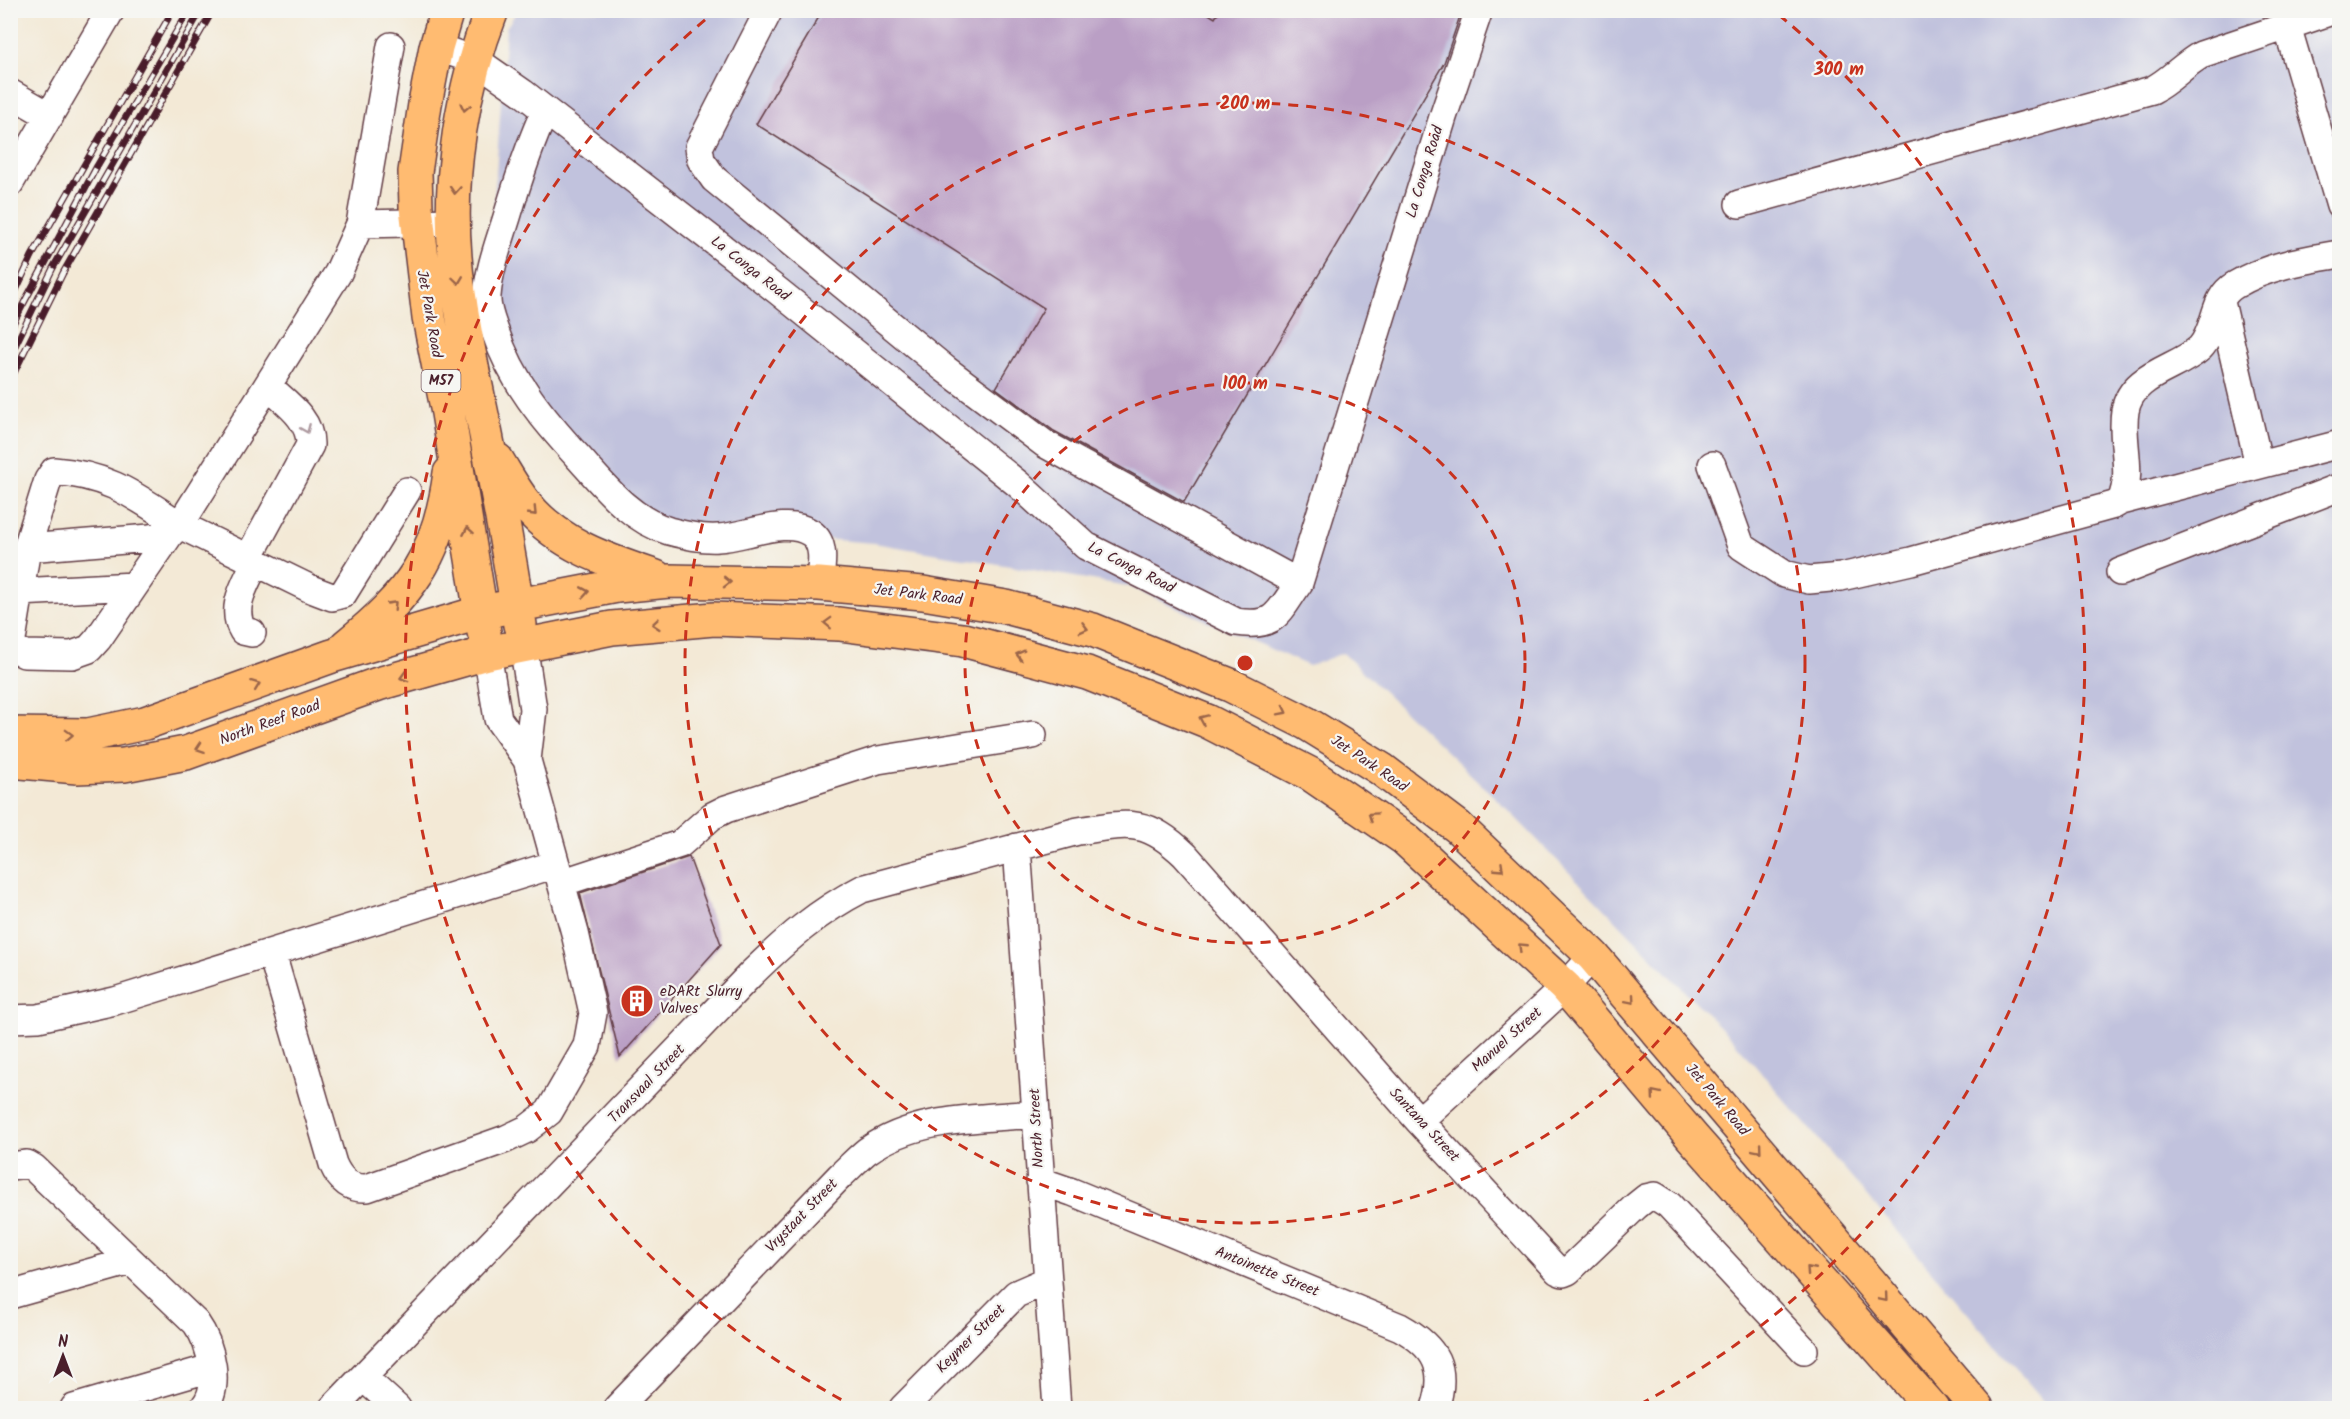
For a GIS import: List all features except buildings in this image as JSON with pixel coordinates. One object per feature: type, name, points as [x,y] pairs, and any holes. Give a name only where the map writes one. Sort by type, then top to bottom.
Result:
[{"type":"main road","name":"Jet Park Road","points":[[447,10],[436,46],[415,172],[417,224],[429,318],[482,612],[487,653]]},
{"type":"main road","name":"M57","points":[[492,10],[460,130],[454,222],[455,256],[467,340],[524,644]]},
{"type":"main road","points":[[488,446],[528,507],[564,538],[593,555],[669,581]]},
{"type":"main road","points":[[332,656],[383,616],[418,573],[437,531],[448,488],[453,450]]},
{"type":"main road","name":"Jet Park Road","points":[[517,604],[617,586],[669,581],[819,584],[923,593],[1006,607],[1093,630],[1230,685],[1306,723],[1382,769],[1458,827],[1593,956],[1977,1408]]},
{"type":"main road","points":[[10,734],[88,735],[145,723],[332,656],[517,604]]},
{"type":"main road","points":[[524,644],[612,628],[714,619],[839,624],[963,640],[1087,673],[1207,721],[1310,774],[1405,839],[1565,987],[1693,1138],[1932,1408]]},
{"type":"main road","name":"North Reef Road","points":[[10,761],[77,767],[124,765],[186,753],[378,684],[524,644]]},
{"type":"street","points":[[10,183],[111,10]]},
{"type":"street","points":[[769,10],[699,147],[701,160],[714,179],[945,369],[1045,444],[1299,583]]},
{"type":"street","name":"La Conga Road","points":[[436,46],[477,61],[545,111],[778,291],[1008,476],[1086,546],[1236,622],[1258,625],[1275,617],[1299,583],[1428,162],[1479,10]]},
{"type":"street","points":[[1739,204],[2152,90],[2162,85],[2187,62],[2201,55],[2335,10],[2340,18]]},
{"type":"street","points":[[2287,26],[2340,205]]},
{"type":"street","points":[[391,46],[360,224],[338,273],[268,386],[175,529],[89,649],[72,655],[24,654],[11,646],[27,548],[48,480],[54,471],[74,473],[117,485],[175,529],[253,559],[311,589],[332,597],[343,594],[407,491]]},
{"type":"street","points":[[10,93],[50,116]]},
{"type":"street","points":[[545,111],[527,148],[491,272],[486,298],[501,348],[516,380],[546,422],[625,507],[644,521],[667,530],[703,538],[721,538],[788,527],[810,532],[817,538],[821,549],[819,584]]},
{"type":"street","points":[[360,224],[454,222]]},
{"type":"street","points":[[2121,501],[2128,479],[2125,410],[2137,388],[2148,378],[2190,356],[2202,346],[2211,330],[2220,300],[2234,285],[2261,272],[2340,254]]},
{"type":"street","points":[[2220,300],[2259,465]]},
{"type":"street","points":[[252,633],[243,631],[237,622],[236,605],[253,559],[310,445],[310,434],[301,418],[268,386]]},
{"type":"street","points":[[1713,465],[1741,546],[1784,574],[1809,580],[1841,577],[1911,561],[2121,501],[2340,444]]},
{"type":"street","points":[[2120,572],[2340,487]]},
{"type":"street","points":[[27,548],[175,529]]},
{"type":"street","points":[[19,592],[134,586]]},
{"type":"street","points":[[524,644],[533,709],[527,760]]},
{"type":"street","points":[[272,954],[333,1164],[347,1183],[359,1189],[367,1188],[526,1129],[549,1112],[587,1046],[593,1025],[593,1013],[559,873],[527,760],[498,719],[487,653]]},
{"type":"street","points":[[10,1019],[38,1018],[115,1001],[559,873],[680,844],[712,816],[726,809],[878,760],[1033,735]]},
{"type":"street","name":"Santana Street","points":[[1017,847],[1078,831],[1111,826],[1137,825],[1152,829],[1167,838],[1185,855],[1419,1121],[1558,1271],[1563,1273],[1568,1271],[1636,1206],[1646,1198],[1655,1196],[1669,1205],[1804,1350]]},
{"type":"street","name":"North Street","points":[[1017,847],[1046,1281],[1057,1408]]},
{"type":"street","name":"Transvaal Street","points":[[333,1408],[750,975],[807,921],[832,904],[862,889],[1017,847]]},
{"type":"street","name":"Manuel Street","points":[[1419,1121],[1565,987],[1593,956]]},
{"type":"street","name":"Vrystaat Street","points":[[617,1408],[840,1176],[867,1151],[909,1130],[937,1122],[1036,1114]]},
{"type":"street","points":[[10,1166],[27,1164],[34,1168],[196,1323],[203,1332],[213,1389],[203,1408]]},
{"type":"street","name":"Antoinette Street","points":[[1040,1181],[1400,1327],[1420,1338],[1435,1357],[1439,1373],[1439,1394],[1435,1408]]},
{"type":"street","points":[[10,1295],[131,1261]]},
{"type":"street","name":"Keymer Street","points":[[903,1408],[1016,1294],[1046,1281]]},
{"type":"street","points":[[74,1408],[211,1368]]},
{"type":"street","points":[[363,1377],[397,1408]]},
{"type":"shaded area","points":[[517,11],[2339,11],[2339,1408],[2049,1408],[1733,1040],[1507,809],[1343,653],[1309,666],[1128,586],[874,543],[650,525],[523,391],[488,292],[506,28]]},
{"type":"railway","points":[[10,303],[32,256],[173,10]]},
{"type":"railway","points":[[10,329],[97,166],[189,10]]},
{"type":"railway","points":[[10,356],[53,268],[201,10]]},
{"type":"railway","points":[[10,381],[63,273],[213,10]]},
{"type":"place","name":"eDARt Slurry Valves","points":[[637,1001]]}]
